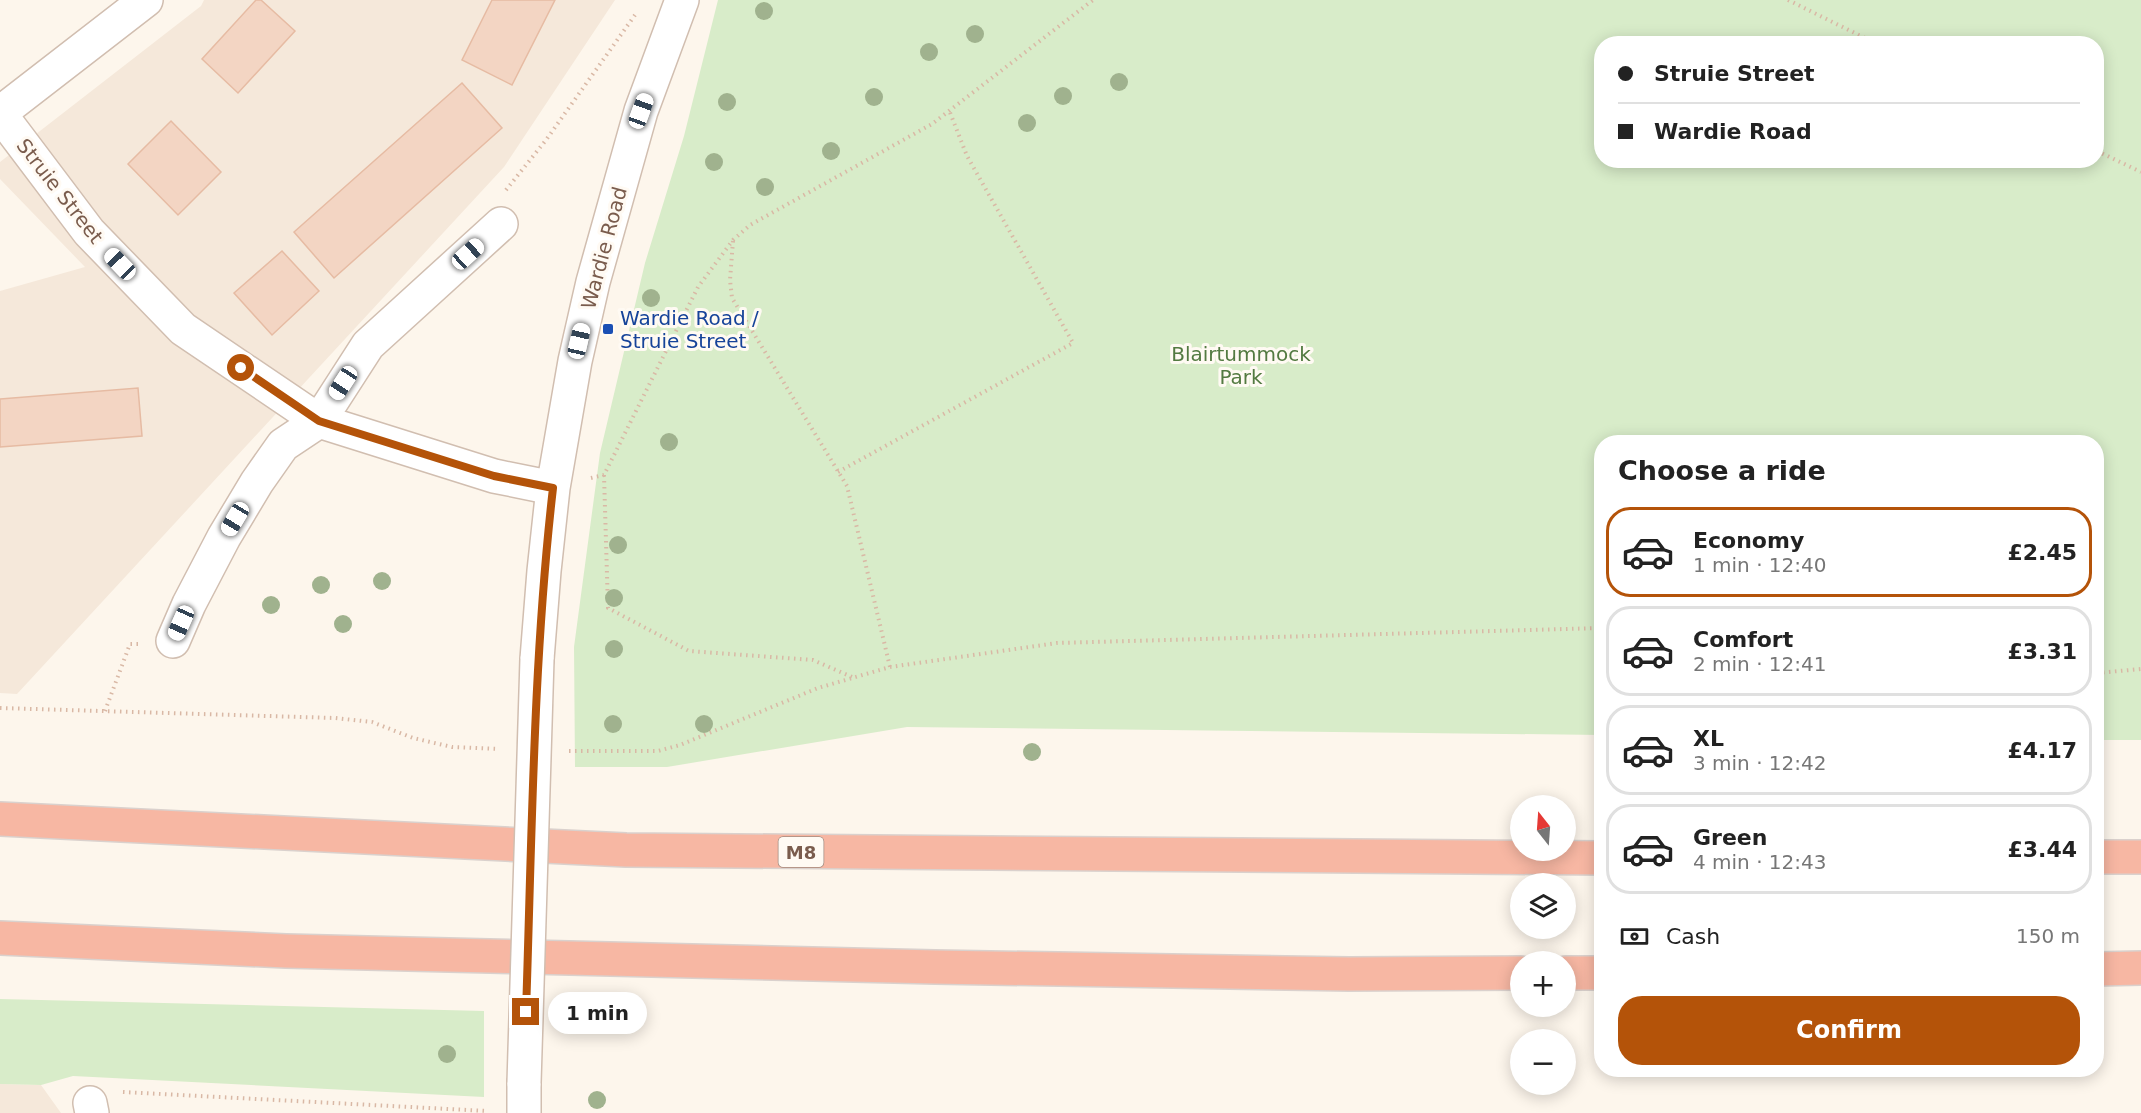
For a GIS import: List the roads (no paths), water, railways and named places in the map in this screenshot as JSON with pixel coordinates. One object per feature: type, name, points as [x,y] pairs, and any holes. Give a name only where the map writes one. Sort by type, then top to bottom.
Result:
[{"type":"highway","name":"M8","points":[[0,819],[626,850],[1594,858]]},
{"type":"highway","points":[[2104,857],[2141,857]]},
{"type":"highway","points":[[0,938],[286,951],[888,966],[1349,974],[1510,974]]},
{"type":"highway","points":[[2104,969],[2141,968]]},
{"type":"highway","points":[[1576,973],[1594,973]]},
{"type":"street","points":[[0,113],[146,0]]},
{"type":"street","name":"Wardie Road","points":[[524,1103],[537,658],[553,488],[575,361],[593,282],[641,111],[682,0]]},
{"type":"street","name":"Struie Street","points":[[0,113],[89,232],[183,329],[319,421],[494,476],[553,488]]},
{"type":"street","points":[[173,641],[209,565],[257,482],[283,445],[319,421],[368,345],[501,224]]},
{"type":"place","name":"Wardie Road / Struie Street","points":[[608,329]]},
{"type":"park label","name":"Blairtummock Park","points":[[1241,366]]}]
